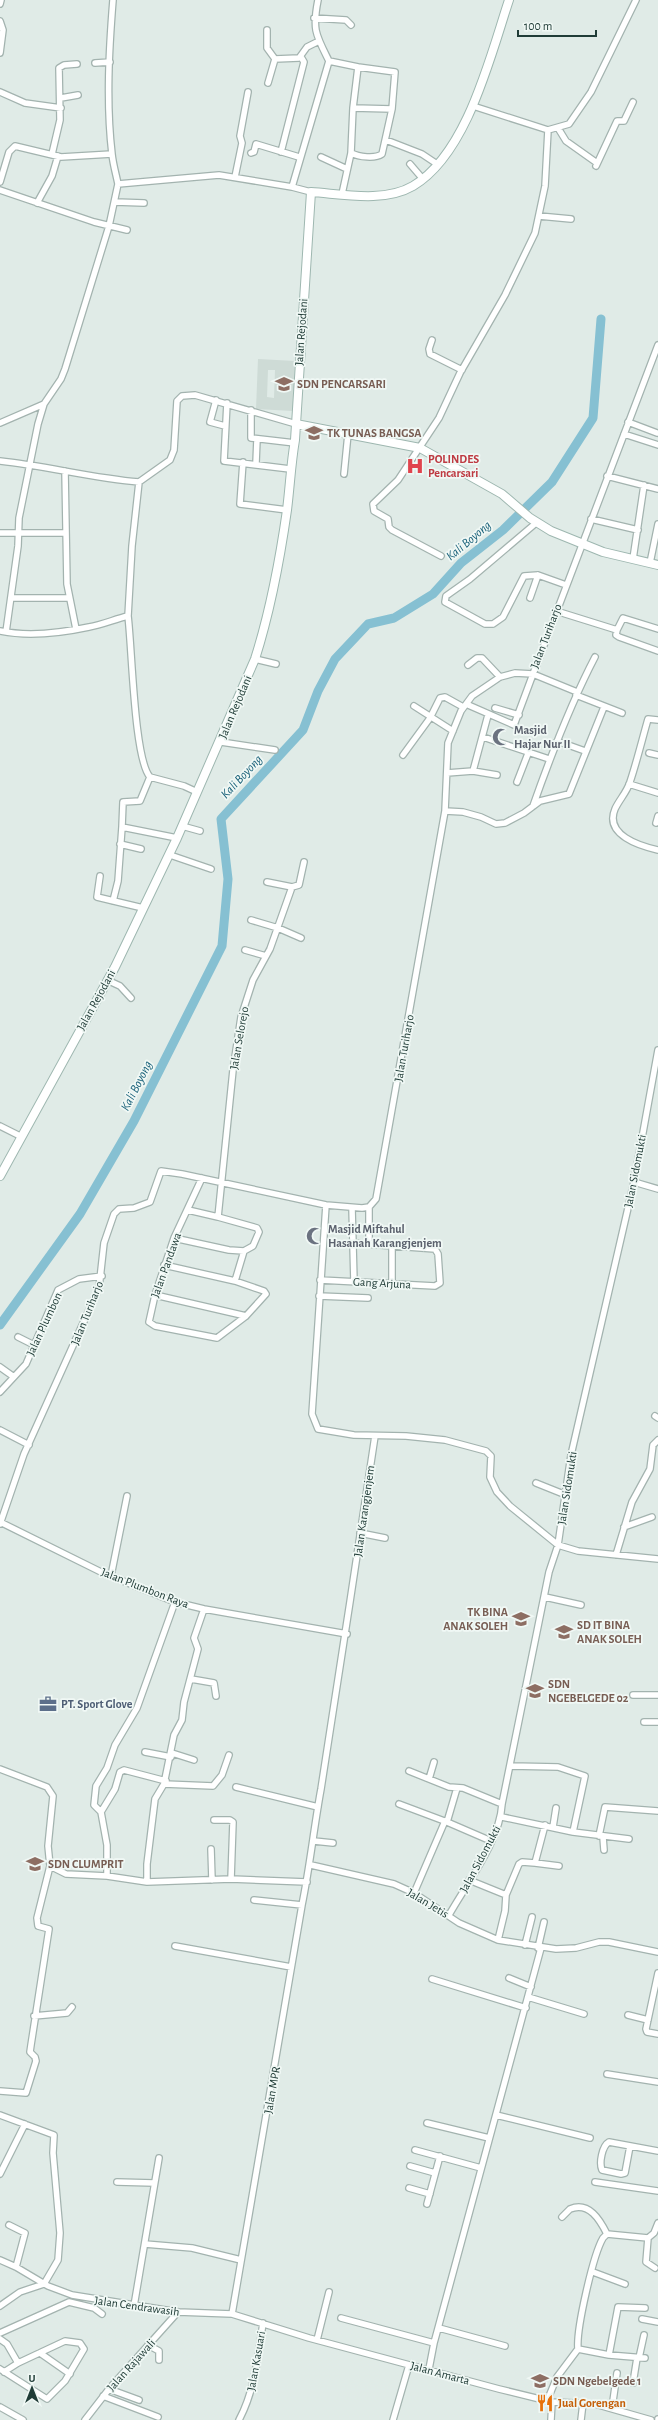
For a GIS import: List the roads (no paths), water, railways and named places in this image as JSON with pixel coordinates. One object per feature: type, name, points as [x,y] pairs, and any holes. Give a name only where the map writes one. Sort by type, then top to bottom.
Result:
[{"type":"main road","points":[[311,192],[374,196],[393,192],[413,186],[437,164],[454,142],[473,106],[510,0]]},
{"type":"main road","name":"Jalan Rejodani","points":[[1,1172],[22,1137],[115,967],[170,855],[197,792],[221,742],[255,659],[264,630],[287,510],[290,469],[295,443],[311,192]]},
{"type":"main road","points":[[296,424],[420,448],[502,494],[533,521],[550,531],[603,552],[654,564]]},
{"type":"street","points":[[0,4],[1,0]]},
{"type":"street","points":[[6,632],[19,518],[44,404],[61,379],[109,226],[115,202],[118,184],[112,154],[110,62],[113,0]]},
{"type":"street","points":[[292,187],[299,157],[329,61],[319,41],[314,25],[318,0]]},
{"type":"street","points":[[473,106],[548,130],[569,124],[591,92],[636,0]]},
{"type":"street","points":[[314,18],[346,20],[351,25]]},
{"type":"street","points":[[0,21],[3,30],[0,53]]},
{"type":"street","points":[[267,30],[267,48],[275,59]]},
{"type":"street","points":[[275,59],[294,60],[301,57],[307,48],[319,41]]},
{"type":"street","points":[[281,152],[304,62],[301,57]]},
{"type":"street","points":[[268,83],[275,59]]},
{"type":"street","points":[[329,61],[395,72],[392,109],[386,140],[380,156],[362,157],[351,154]]},
{"type":"street","points":[[95,63],[110,62]]},
{"type":"street","points":[[38,203],[52,176],[61,108],[59,68],[61,66],[77,64]]},
{"type":"street","points":[[342,194],[351,154],[353,108],[358,67]]},
{"type":"street","points":[[0,92],[25,103],[61,108]]},
{"type":"street","points":[[235,177],[242,143],[240,136],[248,92]]},
{"type":"street","points":[[61,98],[78,94]]},
{"type":"street","points":[[558,128],[566,140],[596,164],[617,121],[624,121],[633,102]]},
{"type":"street","points":[[353,108],[392,109]]},
{"type":"street","points":[[441,556],[389,528],[388,519],[375,513],[373,508],[374,501],[398,480],[439,418],[462,370],[505,295],[535,233],[542,217],[548,130]]},
{"type":"street","points":[[386,140],[422,154],[437,164]]},
{"type":"street","points":[[251,153],[253,152],[256,144],[299,157]]},
{"type":"street","points":[[0,182],[12,148],[23,146],[71,158],[112,154]]},
{"type":"street","points":[[321,157],[348,169]]},
{"type":"street","points":[[410,164],[422,178]]},
{"type":"street","points":[[118,184],[219,175],[292,187],[311,192]]},
{"type":"street","points":[[0,190],[109,226],[127,230]]},
{"type":"street","points":[[115,202],[144,203]]},
{"type":"street","points":[[542,217],[570,219]]},
{"type":"street","points":[[432,340],[428,349],[430,354],[462,370]]},
{"type":"street","name":"Jalan Turiharjo","points":[[0,1523],[28,1444],[95,1300],[102,1276],[106,1235],[114,1214],[119,1209],[134,1208],[150,1202],[154,1196],[159,1173],[164,1170],[326,1205],[352,1208],[369,1207],[376,1199],[445,811],[448,743],[465,706],[472,696],[500,677],[515,673],[533,674],[658,345]]},
{"type":"street","points":[[0,461],[30,464],[104,479],[139,482],[170,460],[174,450],[177,401],[182,396],[195,395],[216,400],[296,424]]},
{"type":"street","points":[[216,400],[210,422],[225,426]]},
{"type":"street","points":[[0,423],[44,404]]},
{"type":"street","points":[[227,404],[224,461],[256,463],[290,469]]},
{"type":"street","points":[[251,410],[249,436],[251,438],[257,440],[295,443]]},
{"type":"street","points":[[628,422],[657,433]]},
{"type":"street","points":[[344,474],[348,434]]},
{"type":"street","points":[[624,434],[658,445]]},
{"type":"street","points":[[256,463],[257,440]]},
{"type":"street","points":[[243,462],[240,504],[287,510]]},
{"type":"street","points":[[65,471],[68,598],[76,629]]},
{"type":"street","points":[[608,476],[658,489]]},
{"type":"street","points":[[139,482],[132,546],[128,616],[137,730],[143,764],[150,777],[184,786],[197,792]]},
{"type":"street","points":[[633,559],[644,485]]},
{"type":"street","points":[[591,519],[638,530]]},
{"type":"street","points":[[533,521],[470,579],[446,596],[446,602],[485,624],[493,624],[503,617],[524,576],[538,575],[566,585]]},
{"type":"street","points":[[654,564],[658,524]]},
{"type":"street","points":[[0,533],[66,533]]},
{"type":"street","points":[[530,598],[538,575]]},
{"type":"street","points":[[11,598],[68,598]]},
{"type":"street","points":[[556,611],[617,630]]},
{"type":"street","points":[[0,631],[30,634],[76,629],[128,616]]},
{"type":"street","points":[[658,629],[623,618],[616,634],[619,637],[658,651]]},
{"type":"street","points":[[533,806],[549,759],[576,693],[595,657]]},
{"type":"street","points":[[468,665],[477,658],[482,658],[500,677]]},
{"type":"street","points":[[255,659],[276,664]]},
{"type":"street","points":[[403,755],[430,718],[442,697],[514,725],[533,674],[604,707],[622,713]]},
{"type":"street","points":[[414,706],[430,718],[453,731]]},
{"type":"street","points":[[445,811],[463,812],[481,817],[496,824],[505,823],[524,814],[540,801],[569,794],[585,750],[604,707]]},
{"type":"street","points":[[495,708],[519,715]]},
{"type":"street","points":[[474,771],[488,714]]},
{"type":"street","points":[[658,720],[648,719],[629,784],[614,810],[617,830],[624,838],[643,847],[658,850]]},
{"type":"street","points":[[483,737],[529,751],[549,759]]},
{"type":"street","points":[[557,741],[585,750]]},
{"type":"street","points":[[221,742],[275,750]]},
{"type":"street","points":[[517,782],[529,751]]},
{"type":"street","points":[[649,753],[658,755]]},
{"type":"street","points":[[447,773],[474,771],[497,775]]},
{"type":"street","points":[[113,901],[118,881],[123,802],[140,801],[150,777]]},
{"type":"street","points":[[629,784],[658,793]]},
{"type":"street","points":[[656,823],[658,816]]},
{"type":"street","points":[[182,826],[200,831]]},
{"type":"street","points":[[122,827],[177,838]]},
{"type":"street","points":[[120,844],[141,849]]},
{"type":"street","points":[[170,855],[211,869]]},
{"type":"street","name":"Jalan Selorejo","points":[[218,1217],[223,1183],[233,1070],[241,1017],[253,980],[266,956],[278,928],[292,887],[299,885],[304,862]]},
{"type":"street","points":[[100,876],[96,896],[143,908]]},
{"type":"street","points":[[267,882],[292,887]]},
{"type":"street","points":[[250,920],[278,928],[301,938]]},
{"type":"street","points":[[245,950],[266,956]]},
{"type":"street","points":[[109,978],[122,987],[131,998]]},
{"type":"street","name":"Jalan Sidomukti","points":[[449,1915],[492,1841],[502,1818],[502,1804],[545,1596],[558,1545],[571,1455],[634,1182],[658,1050]]},
{"type":"street","points":[[0,1126],[22,1137]]},
{"type":"street","name":"Jalan Pandawa","points":[[202,1178],[174,1238],[155,1295],[149,1322],[155,1326],[215,1338],[246,1316]]},
{"type":"street","points":[[634,1182],[658,1189]]},
{"type":"street","points":[[326,1205],[312,1414],[315,1425],[322,1432],[445,1440],[486,1451],[491,1456],[490,1477],[497,1492],[510,1506],[558,1545],[578,1551],[658,1559]]},
{"type":"street","points":[[369,1207],[369,1244]]},
{"type":"street","points":[[352,1208],[354,1282]]},
{"type":"street","points":[[174,1238],[229,1250],[244,1251],[253,1246],[259,1232],[257,1228],[188,1210]]},
{"type":"street","points":[[352,1243],[392,1246],[392,1285]]},
{"type":"street","name":"Gang Arjuna","points":[[320,1280],[392,1285],[439,1285],[438,1254],[435,1249],[392,1246]]},
{"type":"street","points":[[235,1281],[244,1251]]},
{"type":"street","points":[[155,1295],[246,1316],[266,1293],[235,1281],[164,1266]]},
{"type":"street","name":"Jalan Plumbon","points":[[0,1392],[26,1364],[58,1290],[79,1279],[102,1276]]},
{"type":"street","points":[[319,1296],[368,1298]]},
{"type":"street","points":[[18,1336],[34,1345]]},
{"type":"street","points":[[0,1367],[14,1377]]},
{"type":"street","points":[[0,1430],[28,1444]]},
{"type":"street","name":"Jalan Karangjenjem","points":[[311,1865],[318,1807],[346,1634],[375,1436]]},
{"type":"street","points":[[616,1555],[632,1502],[650,1469],[653,1445],[658,1440]]},
{"type":"street","points":[[536,1482],[566,1495]]},
{"type":"street","points":[[111,1576],[127,1496]]},
{"type":"street","points":[[624,1528],[652,1517]]},
{"type":"street","name":"Jalan Plumbon Raya","points":[[0,1523],[111,1576],[175,1602],[204,1609],[346,1634]]},
{"type":"street","points":[[360,1533],[385,1538]]},
{"type":"street","points":[[545,1596],[581,1605]]},
{"type":"street","points":[[107,1876],[107,1845],[101,1812],[94,1805],[96,1786],[107,1768],[115,1745],[137,1708],[175,1602]]},
{"type":"street","points":[[147,1882],[155,1799],[165,1782],[174,1735],[182,1720],[184,1702],[198,1649],[194,1638],[204,1609]]},
{"type":"street","points":[[191,1679],[214,1683],[216,1696]]},
{"type":"street","points":[[633,1695],[658,1695]]},
{"type":"street","points":[[644,1722],[658,1722]]},
{"type":"street","points":[[145,1752],[171,1755],[194,1760]]},
{"type":"street","points":[[101,1812],[115,1789],[122,1770],[165,1782],[213,1786],[222,1775],[229,1755]]},
{"type":"street","points":[[429,1779],[434,1762]]},
{"type":"street","points":[[510,1766],[558,1768],[585,1776],[573,1832]]},
{"type":"street","points":[[0,1769],[43,1784],[50,1789],[53,1796],[48,1846],[50,1866],[37,1918],[38,1926],[48,1928],[49,1932],[34,2016],[30,2052],[35,2057],[36,2061],[28,2091],[24,2094],[0,2091]]},
{"type":"street","points":[[409,1771],[457,1788],[463,1788],[502,1804]]},
{"type":"street","points":[[236,1787],[318,1807]]},
{"type":"street","points":[[414,1893],[446,1821],[457,1788]]},
{"type":"street","points":[[399,1804],[446,1821],[492,1841]]},
{"type":"street","points":[[604,1850],[601,1836],[606,1807],[658,1811]]},
{"type":"street","points":[[553,1827],[556,1808]]},
{"type":"street","points":[[502,1818],[545,1825],[573,1832],[629,1839]]},
{"type":"street","points":[[214,1820],[230,1820],[233,1822],[231,1879]]},
{"type":"street","points":[[535,1863],[545,1825]]},
{"type":"street","points":[[314,1841],[332,1843]]},
{"type":"street","points":[[211,1849],[212,1880]]},
{"type":"street","points":[[498,1940],[505,1911],[506,1895],[520,1862],[559,1866]]},
{"type":"street","name":"Jalan Jetis","points":[[311,1865],[371,1877],[414,1893],[472,1930],[498,1940],[540,1948],[576,1948],[600,1942],[658,1952]]},
{"type":"street","name":"Jalan MPR","points":[[232,2314],[291,1967],[311,1865]]},
{"type":"street","points":[[50,1866],[66,1874],[107,1876],[147,1882],[231,1879],[307,1882]]},
{"type":"street","points":[[469,1880],[506,1895]]},
{"type":"street","points":[[254,1900],[302,1905]]},
{"type":"street","points":[[524,1945],[532,1917]]},
{"type":"street","points":[[429,2369],[434,2344],[489,2138],[526,2008],[540,1948],[544,1922]]},
{"type":"street","points":[[175,1946],[291,1967]]},
{"type":"street","points":[[658,1973],[648,2020],[647,2032],[658,2034]]},
{"type":"street","points":[[509,1978],[531,1987]]},
{"type":"street","points":[[432,1979],[526,2008]]},
{"type":"street","points":[[528,1997],[584,2014]]},
{"type":"street","points":[[34,2016],[67,2013],[72,2007]]},
{"type":"street","points":[[628,2015],[648,2020]]},
{"type":"street","points":[[607,2074],[658,2082]]},
{"type":"street","points":[[0,2115],[51,2132],[54,2137],[53,2153],[60,2232],[58,2260],[44,2284],[20,2292],[0,2306]]},
{"type":"street","points":[[496,2115],[590,2138]]},
{"type":"street","points":[[426,2123],[489,2138]]},
{"type":"street","points":[[0,2174],[25,2124]]},
{"type":"street","points":[[630,2146],[625,2173],[621,2174],[602,2170],[601,2164],[606,2144],[630,2146],[658,2151]]},
{"type":"street","points":[[415,2150],[481,2168]]},
{"type":"street","points":[[428,2204],[440,2156]]},
{"type":"street","points":[[134,2306],[159,2158]]},
{"type":"street","points":[[410,2166],[436,2173]]},
{"type":"street","points":[[117,2182],[154,2183]]},
{"type":"street","points":[[595,2182],[658,2191]]},
{"type":"street","points":[[409,2188],[430,2194]]},
{"type":"street","points":[[562,2217],[570,2209],[583,2208],[596,2214],[607,2234]]},
{"type":"street","points":[[607,2234],[648,2238],[654,2233],[658,2223]]},
{"type":"street","points":[[10,2224],[25,2233],[16,2266]]},
{"type":"street","points":[[551,2420],[549,2401],[557,2377],[578,2349],[577,2341],[593,2272],[601,2242],[607,2234]]},
{"type":"street","points":[[648,2238],[646,2262],[655,2268]]},
{"type":"street","points":[[145,2244],[192,2248],[241,2260]]},
{"type":"street","name":"Jalan Cendrawasih","points":[[0,2260],[16,2266],[44,2284],[72,2295],[178,2312],[232,2314]]},
{"type":"street","points":[[593,2272],[625,2284]]},
{"type":"street","points":[[317,2340],[329,2292]]},
{"type":"street","points":[[0,2333],[69,2302],[92,2308],[102,2314]]},
{"type":"street","points":[[609,2355],[618,2307],[645,2308]]},
{"type":"street","name":"Jalan Rajawali","points":[[85,2420],[103,2396],[178,2312]]},
{"type":"street","name":"Jalan Amarta","points":[[232,2314],[309,2338],[549,2401],[583,2403],[612,2408],[640,2418],[651,2420]]},
{"type":"street","points":[[341,2318],[434,2344]]},
{"type":"street","points":[[642,2319],[658,2322]]},
{"type":"street","name":"Jalan Kasuari","points":[[239,2420],[254,2380],[263,2323]]},
{"type":"street","points":[[439,2328],[505,2346]]},
{"type":"street","points":[[7,2344],[8,2330]]},
{"type":"street","points":[[633,2383],[644,2335]]},
{"type":"street","points":[[0,2339],[7,2344],[18,2363]]},
{"type":"street","points":[[65,2341],[80,2343],[84,2349],[70,2374],[47,2399],[2,2370],[65,2341]]},
{"type":"street","points":[[148,2345],[159,2351],[159,2360]]},
{"type":"street","points":[[578,2349],[609,2355],[645,2358]]},
{"type":"street","points":[[40,2353],[70,2374]]},
{"type":"street","points":[[392,2420],[409,2365]]},
{"type":"street","points":[[612,2408],[617,2373]]},
{"type":"street","points":[[110,2389],[139,2400]]},
{"type":"street","points":[[103,2396],[158,2417]]},
{"type":"street","points":[[581,2420],[583,2403]]},
{"type":"street","points":[[0,2407],[23,2420]]},
{"type":"waterway","name":"Kali Boyong","points":[[0,1325],[80,1214],[134,1121],[222,946],[228,879],[221,819],[303,730],[318,691],[335,659],[368,624],[394,618],[433,594],[461,563],[503,530],[552,482],[593,418],[601,319]]},
{"type":"place","name":"SDN PENCARSARI","points":[[284,384]]},
{"type":"place","name":"TK TUNAS BANGSA","points":[[314,433]]},
{"type":"place","name":"POLINDES Pencarsari","points":[[415,466]]},
{"type":"place","name":"Masjid Hajar Nur II","points":[[501,737]]},
{"type":"place","name":"Masjid Miftahul Hasanah Karangjenjem","points":[[315,1236]]},
{"type":"place","name":"TK BINA ANAK SOLEH","points":[[521,1619]]},
{"type":"place","name":"SD IT BINA ANAK SOLEH","points":[[564,1632]]},
{"type":"place","name":"SDN NGEBELGEDE 02","points":[[535,1691]]},
{"type":"place","name":"PT. Sport Glove","points":[[48,1704]]},
{"type":"place","name":"SDN CLUMPRIT","points":[[35,1864]]},
{"type":"place","name":"SDN Ngebelgede 1","points":[[540,2381]]},
{"type":"place","name":"Jual Gorengan","points":[[545,2403]]}]
